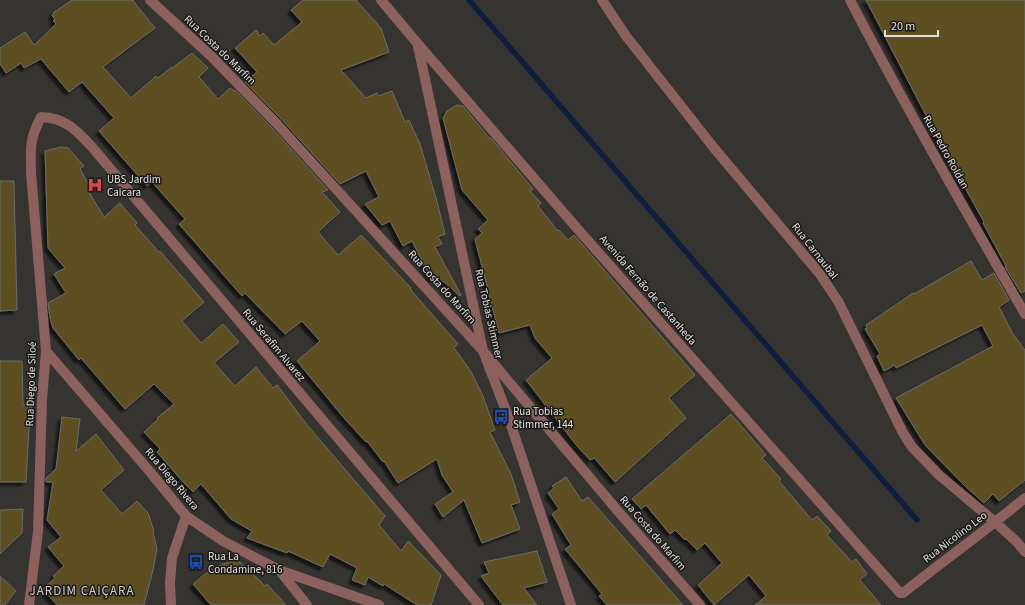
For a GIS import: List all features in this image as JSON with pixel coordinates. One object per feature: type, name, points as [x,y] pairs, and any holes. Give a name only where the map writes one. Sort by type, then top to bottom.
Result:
[{"type":"street","name":"Rua Costa do Marfim","points":[[150,0],[211,56],[278,125],[483,351],[617,510],[700,605]]},
{"type":"street","name":"Avenida Fernão de Castanheda","points":[[381,0],[582,234],[900,593]]},
{"type":"street","name":"Rua Carnaubal","points":[[602,0],[626,36],[714,148],[819,273],[838,301],[903,433],[912,447],[939,475],[995,522],[1017,542],[1025,552]]},
{"type":"street","name":"Rua Pedro Roldan","points":[[850,0],[874,47],[955,194],[1025,314]]},
{"type":"street","name":"Rua Tobias Stimmer","points":[[418,44],[483,351],[508,416],[572,605]]},
{"type":"street","name":"Rua Diego de Siloé","points":[[29,605],[38,531],[42,400],[46,351],[32,188],[31,156],[32,141],[41,117]]},
{"type":"street","name":"Rua Serafim Alvarez","points":[[41,117],[51,118],[65,123],[77,131],[92,147],[479,605]]},
{"type":"street","name":"Rua Diego Rivera","points":[[46,351],[186,516],[223,541],[279,570],[379,605]]},
{"type":"street","name":"Rua Nicolino Leo","points":[[900,593],[903,593],[1025,498]]},
{"type":"street","points":[[171,605],[170,583],[172,558],[186,516]]},
{"type":"street","points":[[279,570],[307,605]]},
{"type":"building","points":[[72,0],[133,0],[155,28],[103,67],[131,98],[156,76],[158,78],[192,53],[208,68],[199,77],[218,99],[230,88],[234,91],[235,90],[273,129],[328,190],[322,192],[340,212],[318,232],[338,255],[361,235],[411,288],[410,289],[458,344],[454,348],[470,370],[483,396],[495,430],[490,432],[511,474],[520,502],[511,505],[520,529],[482,543],[464,500],[443,517],[435,504],[453,492],[442,475],[437,459],[398,483],[384,461],[383,462],[367,441],[366,442],[344,418],[297,361],[320,341],[302,321],[285,334],[245,293],[242,296],[179,224],[185,219],[152,182],[147,186],[99,131],[114,118],[82,82],[69,92],[41,59],[24,68],[21,63],[6,73],[0,64],[0,48],[25,32],[34,45],[56,24],[53,21],[55,20],[52,15],[54,14],[53,13]]},
{"type":"building","points":[[303,0],[356,0],[381,28],[389,52],[341,70],[366,98],[377,93],[378,96],[392,91],[405,122],[409,120],[420,144],[445,234],[438,237],[442,244],[435,247],[461,295],[460,296],[437,276],[431,279],[412,241],[403,246],[390,221],[382,225],[365,204],[379,197],[366,171],[340,184],[283,121],[245,82],[257,72],[235,48],[256,30],[260,36],[263,33],[274,45],[302,22],[291,10]]},
{"type":"building","points":[[866,0],[1025,0],[1025,291],[1021,293],[1005,267],[1006,266],[983,223],[984,222],[942,146]]},
{"type":"building","points":[[457,105],[463,106],[533,189],[530,191],[541,203],[538,206],[558,231],[559,230],[568,240],[574,235],[695,375],[669,398],[686,418],[615,482],[594,458],[590,460],[577,446],[526,380],[552,358],[535,338],[530,325],[499,333],[475,239],[482,233],[478,229],[488,220],[462,190],[443,118],[447,111]]},
{"type":"building","points":[[61,147],[68,148],[84,166],[80,169],[90,187],[87,189],[104,217],[120,203],[137,223],[135,225],[159,252],[160,251],[204,302],[182,321],[201,343],[223,324],[239,342],[214,363],[235,386],[256,367],[273,388],[277,385],[308,426],[385,516],[379,525],[401,551],[408,541],[441,575],[431,605],[417,605],[384,584],[383,586],[368,577],[365,585],[352,580],[357,568],[330,554],[323,567],[288,551],[287,553],[247,538],[252,531],[231,519],[201,484],[193,492],[157,452],[160,449],[144,432],[158,419],[157,418],[174,404],[154,384],[125,409],[81,358],[79,360],[53,328],[48,303],[66,293],[54,274],[65,268],[48,248],[45,151]]},
{"type":"building","points":[[0,181],[14,181],[17,310],[0,311]]},
{"type":"building","points":[[971,261],[982,280],[994,273],[1009,300],[999,307],[1013,334],[1025,350],[1025,480],[999,501],[993,494],[984,503],[925,445],[896,398],[993,346],[982,325],[896,368],[895,365],[884,371],[877,356],[880,354],[865,329],[867,328],[866,325],[913,293],[914,294]]},
{"type":"building","points":[[0,361],[22,361],[23,405],[32,405],[29,428],[26,482],[0,482]]},
{"type":"building","points":[[731,414],[766,455],[762,458],[781,479],[779,481],[812,520],[817,516],[831,531],[827,535],[852,562],[856,559],[867,574],[860,580],[881,605],[755,605],[766,596],[749,575],[714,605],[698,585],[722,563],[705,543],[697,550],[675,530],[670,534],[646,505],[641,509],[632,499]]},
{"type":"building","points":[[62,417],[80,419],[76,451],[96,434],[124,470],[101,490],[122,514],[137,501],[148,513],[154,531],[157,549],[144,605],[57,605],[43,589],[55,578],[53,576],[64,566],[48,547],[61,537],[47,520],[53,482],[46,482],[46,478],[56,469]]},
{"type":"building","points":[[566,477],[582,501],[588,497],[683,605],[607,605],[599,596],[602,594],[565,549],[571,545],[552,514],[559,509],[548,493],[554,488],[552,486]]},
{"type":"building","points":[[23,509],[22,533],[0,554],[0,510]]},
{"type":"building","points":[[537,551],[547,582],[524,588],[537,605],[503,605],[481,576],[489,573],[484,562]]},
{"type":"building","points":[[237,560],[265,586],[267,584],[286,605],[211,605],[193,584],[205,574],[223,564]]},
{"type":"building","points":[[0,576],[16,591],[5,605],[0,605]]},
{"type":"waterway","points":[[469,0],[917,520]]},
{"type":"place","name":"UBS Jardim Caicara","points":[[95,185]]},
{"type":"place","name":"Rua Tobias Stimmer, 144","points":[[501,417]]},
{"type":"place","name":"Rua La Condamine, 816","points":[[196,562]]},
{"type":"district","name":"JARDIM CAIÇARA","points":[[82,591]]}]
